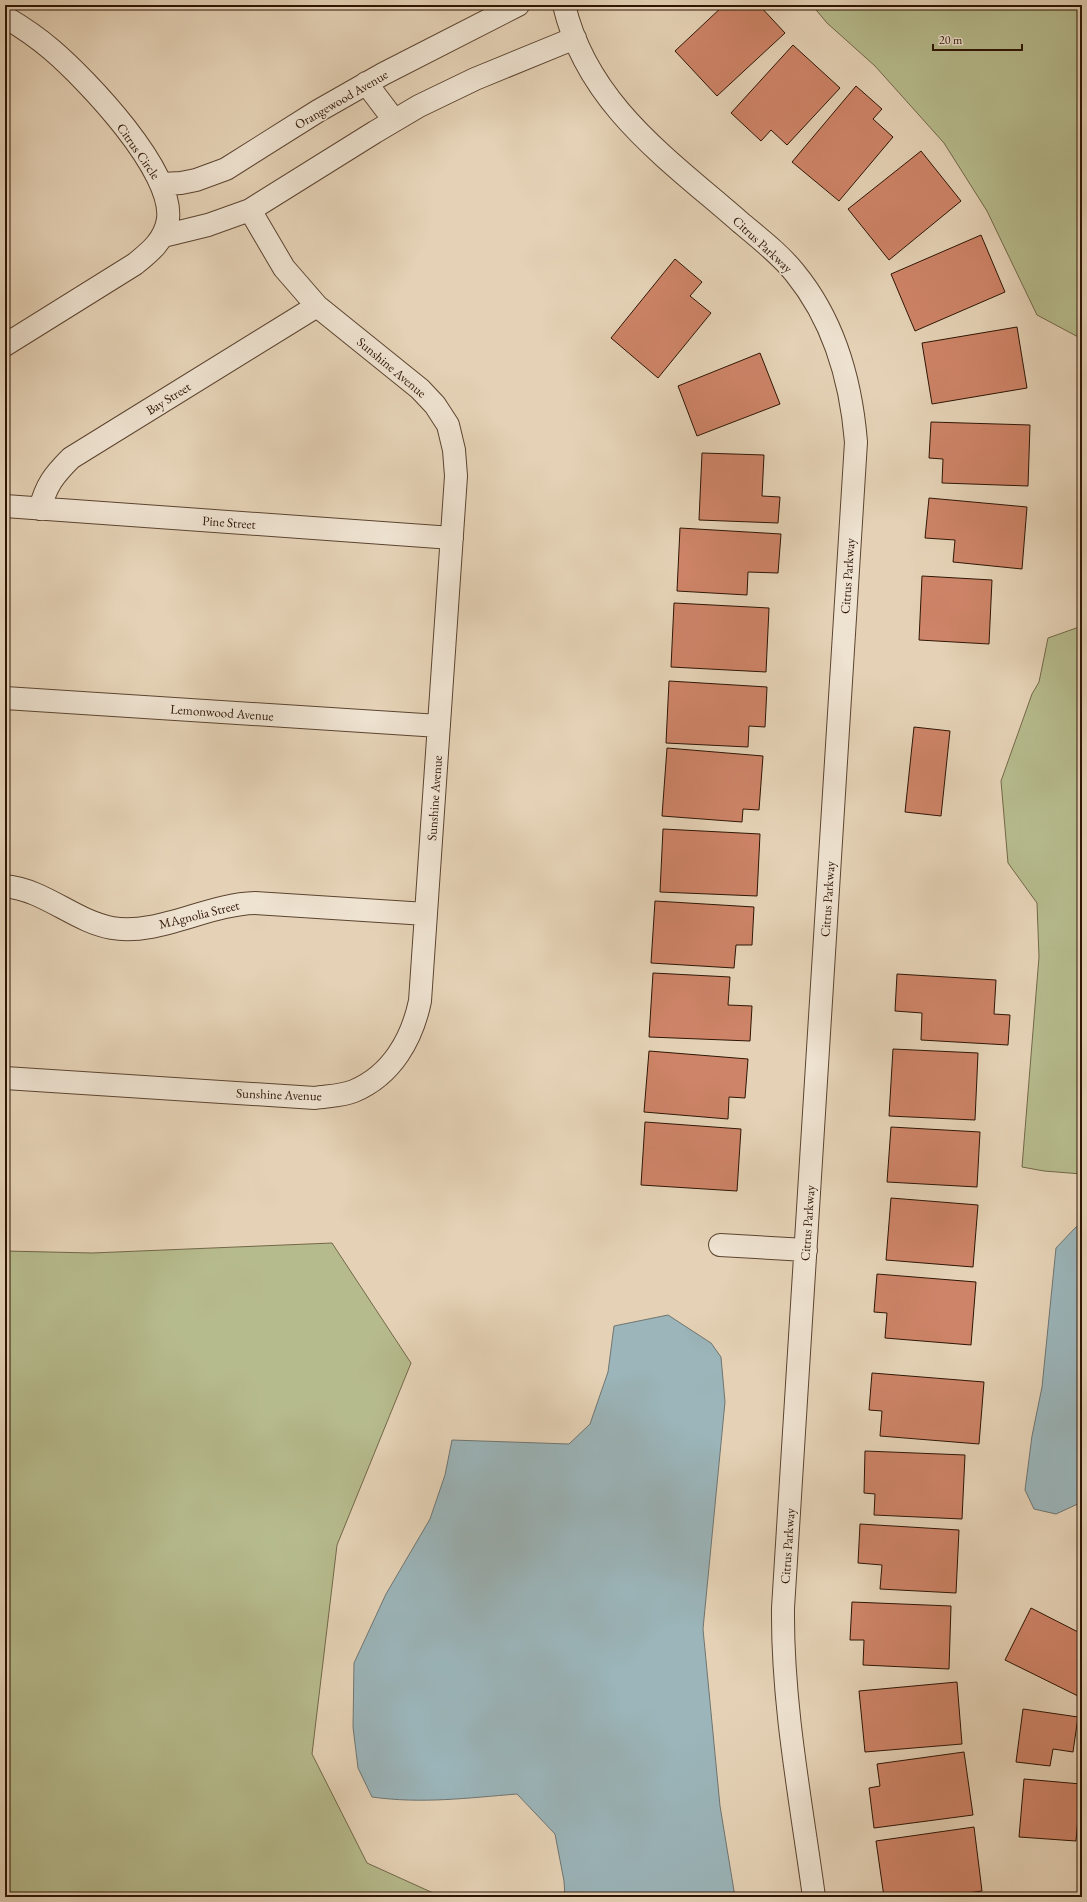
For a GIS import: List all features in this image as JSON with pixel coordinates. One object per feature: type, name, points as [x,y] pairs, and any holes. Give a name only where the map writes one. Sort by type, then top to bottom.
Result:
[{"type":"street","name":"Orangewood Avenue","points":[[162,184],[181,183],[212,176],[226,169],[318,111],[366,83],[518,5]]},
{"type":"street","name":"Citrus Parkway","points":[[564,5],[575,38],[587,65],[617,110],[638,133],[771,248],[795,273],[818,306],[835,341],[853,407],[856,442],[784,1608],[783,1648],[786,1692],[814,1897]]},
{"type":"street","name":"Citrus Circle","points":[[5,17],[35,36],[80,76],[134,140],[154,168],[162,184],[167,201],[168,218],[163,236],[152,250],[135,264],[5,345]]},
{"type":"street","points":[[163,236],[208,225],[250,210],[394,120],[475,79],[524,57],[575,38]]},
{"type":"street","points":[[366,83],[394,120]]},
{"type":"street","name":"Sunshine Avenue","points":[[5,1078],[314,1098],[353,1091],[372,1081],[386,1070],[398,1056],[413,1027],[420,1001],[456,476],[454,450],[448,425],[436,405],[420,388],[317,306],[284,268],[250,210]]},
{"type":"street","name":"Bay Street","points":[[40,509],[44,491],[54,474],[71,458],[317,306]]},
{"type":"street","name":"Pine Street","points":[[5,506],[452,538]]},
{"type":"street","name":"Lemonwood Avenue","points":[[5,698],[439,726]]},
{"type":"street","name":"MAgnolia Street","points":[[5,886],[34,893],[97,924],[113,928],[130,929],[150,927],[236,903],[426,914]]},
{"type":"street","points":[[720,1245],[806,1250]]},
{"type":"green space","points":[[812,5],[1082,5],[1082,339],[1037,315],[987,211],[944,143],[875,66],[827,23]]},
{"type":"green space","points":[[1082,626],[1082,1174],[1044,1171],[1022,1167],[1039,957],[1037,903],[1008,863],[1001,781],[1032,694],[1039,682],[1048,638]]},
{"type":"green space","points":[[332,1243],[411,1363],[337,1545],[312,1754],[367,1863],[442,1897],[5,1897],[5,1251],[92,1253]]},
{"type":"water","points":[[1082,1226],[1082,1502],[1056,1514],[1034,1509],[1025,1490],[1032,1436],[1042,1387],[1056,1248],[1076,1227]]},
{"type":"water","points":[[668,1315],[711,1343],[721,1357],[725,1402],[703,1629],[720,1806],[735,1897],[565,1897],[564,1881],[555,1834],[517,1794],[462,1799],[427,1800],[372,1797],[358,1768],[353,1727],[354,1663],[386,1594],[430,1519],[445,1475],[452,1440],[569,1444],[590,1424],[608,1372],[614,1326]]},
{"type":"building","points":[[724,5],[759,5],[785,33],[717,96],[675,51]]},
{"type":"building","points":[[793,45],[840,88],[787,145],[771,130],[761,141],[731,113]]},
{"type":"building","points":[[856,86],[882,109],[873,119],[893,137],[839,201],[792,162]]},
{"type":"building","points":[[921,151],[961,201],[889,260],[848,209]]},
{"type":"building","points":[[981,235],[1005,292],[915,331],[891,274]]},
{"type":"building","points":[[675,259],[702,282],[690,296],[711,313],[658,378],[611,338]]},
{"type":"building","points":[[1017,327],[1027,388],[932,404],[922,343]]},
{"type":"building","points":[[760,353],[780,404],[697,436],[678,386]]},
{"type":"building","points":[[931,422],[1030,425],[1028,486],[942,483],[943,459],[929,458]]},
{"type":"building","points":[[702,453],[764,455],[762,496],[780,497],[778,523],[699,520]]},
{"type":"building","points":[[929,498],[1027,507],[1022,569],[953,562],[955,540],[925,538]]},
{"type":"building","points":[[680,528],[781,534],[778,573],[748,572],[747,595],[677,591]]},
{"type":"building","points":[[922,576],[992,580],[989,644],[919,640]]},
{"type":"building","points":[[674,603],[769,608],[766,672],[671,667]]},
{"type":"building","points":[[669,681],[767,687],[765,727],[749,726],[748,747],[666,743]]},
{"type":"building","points":[[914,727],[950,731],[941,816],[905,812]]},
{"type":"building","points":[[667,748],[763,756],[759,810],[743,809],[742,822],[662,816]]},
{"type":"building","points":[[663,829],[760,834],[757,896],[660,892]]},
{"type":"building","points":[[655,901],[754,907],[752,945],[736,945],[734,968],[651,963]]},
{"type":"building","points":[[653,973],[730,977],[728,1005],[752,1006],[750,1041],[649,1037]]},
{"type":"building","points":[[897,974],[996,980],[994,1014],[1010,1015],[1008,1045],[921,1040],[922,1013],[895,1011]]},
{"type":"building","points":[[893,1049],[978,1053],[975,1120],[889,1116]]},
{"type":"building","points":[[649,1051],[748,1059],[745,1098],[729,1097],[728,1119],[644,1112]]},
{"type":"building","points":[[645,1122],[741,1129],[737,1191],[641,1185]]},
{"type":"building","points":[[891,1127],[980,1132],[977,1187],[887,1182]]},
{"type":"building","points":[[891,1198],[978,1205],[973,1267],[886,1260]]},
{"type":"building","points":[[877,1274],[976,1282],[971,1345],[885,1338],[887,1313],[874,1312]]},
{"type":"building","points":[[872,1373],[984,1382],[979,1444],[880,1436],[882,1411],[869,1410]]},
{"type":"building","points":[[865,1451],[965,1455],[962,1519],[874,1515],[875,1494],[864,1493]]},
{"type":"building","points":[[860,1524],[959,1530],[956,1593],[880,1589],[882,1565],[858,1563]]},
{"type":"building","points":[[852,1602],[951,1606],[949,1669],[863,1665],[864,1640],[850,1640]]},
{"type":"building","points":[[1031,1608],[1082,1634],[1082,1692],[1080,1697],[1005,1660]]},
{"type":"building","points":[[957,1682],[962,1744],[865,1752],[859,1691]]},
{"type":"building","points":[[1023,1709],[1078,1717],[1073,1752],[1053,1749],[1050,1766],[1016,1762]]},
{"type":"building","points":[[964,1752],[973,1815],[874,1828],[869,1788],[880,1786],[877,1764]]},
{"type":"building","points":[[1024,1779],[1081,1784],[1076,1841],[1019,1837]]},
{"type":"building","points":[[974,1827],[982,1891],[939,1897],[884,1897],[876,1841]]}]
